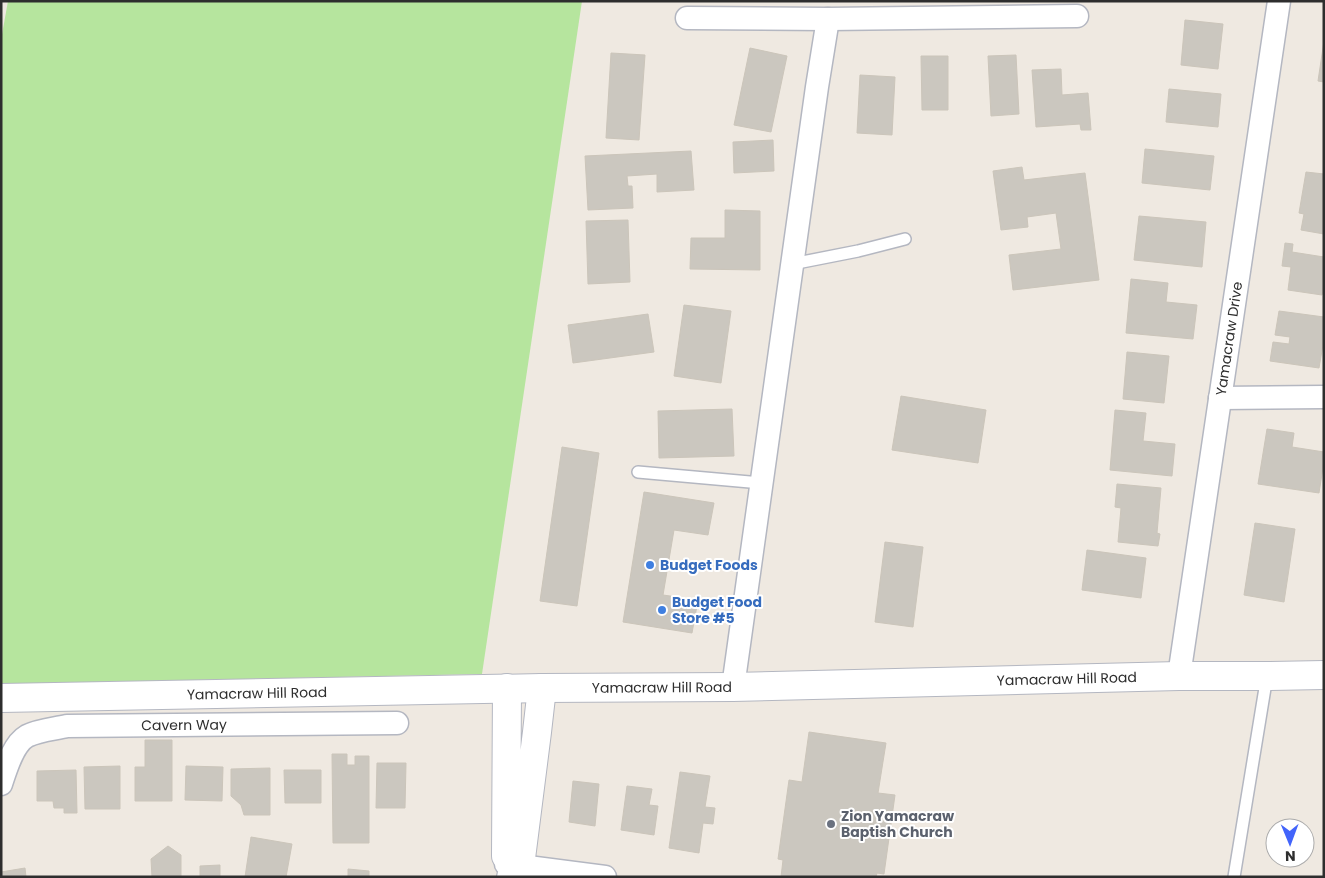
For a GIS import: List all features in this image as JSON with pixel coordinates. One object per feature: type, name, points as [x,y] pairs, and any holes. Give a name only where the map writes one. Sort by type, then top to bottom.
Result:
[{"type":"main road","name":"Yamacraw Hill Road","points":[[1,698],[507,688],[733,687],[1324,674]]},
{"type":"main road","points":[[507,688],[512,871]]},
{"type":"main road","points":[[512,871],[537,732],[542,688]]},
{"type":"street","name":"Yamacraw Drive","points":[[1179,676],[1279,1]]},
{"type":"street","points":[[687,18],[828,19],[1077,16]]},
{"type":"street","points":[[733,687],[828,19]]},
{"type":"street","points":[[1220,398],[1324,397]]},
{"type":"street","name":"Cavern Way","points":[[1,784],[9,761],[18,744],[27,736],[66,726],[397,723]]},
{"type":"street","points":[[512,871],[605,877]]},
{"type":"lane","points":[[792,264],[858,251],[905,239]]},
{"type":"lane","points":[[638,472],[761,483]]},
{"type":"lane","points":[[1234,877],[1267,676]]},
{"type":"green space","points":[[8,1],[582,1],[482,674],[1,684],[1,40]]},
{"type":"building","points":[[1185,20],[1223,24],[1218,69],[1181,65]]},
{"type":"building","points":[[1324,41],[1324,82],[1318,81]]},
{"type":"building","points":[[750,48],[787,56],[771,132],[734,125]]},
{"type":"building","points":[[611,53],[645,55],[639,140],[606,138]]},
{"type":"building","points":[[1016,55],[1019,114],[991,116],[988,56]]},
{"type":"building","points":[[921,56],[948,56],[948,110],[922,110]]},
{"type":"building","points":[[1061,69],[1062,95],[1088,93],[1091,130],[1081,130],[1080,124],[1036,127],[1032,70]]},
{"type":"building","points":[[860,75],[895,77],[892,135],[857,133]]},
{"type":"building","points":[[1169,89],[1221,94],[1218,127],[1166,122]]},
{"type":"building","points":[[773,140],[774,171],[734,173],[733,142]]},
{"type":"building","points":[[1145,149],[1214,156],[1210,190],[1142,183]]},
{"type":"building","points":[[691,151],[694,190],[657,192],[657,174],[627,176],[628,186],[632,186],[633,208],[588,210],[585,156]]},
{"type":"building","points":[[1022,167],[1024,180],[1085,173],[1099,280],[1013,290],[1009,255],[1061,249],[1056,213],[1027,217],[1028,227],[1001,230],[993,171]]},
{"type":"building","points":[[1306,172],[1324,174],[1324,234],[1301,230],[1304,214],[1299,213]]},
{"type":"building","points":[[725,210],[760,211],[760,270],[690,269],[691,238],[725,238]]},
{"type":"building","points":[[1139,216],[1206,222],[1202,267],[1134,260]]},
{"type":"building","points":[[628,220],[630,282],[588,284],[586,221]]},
{"type":"building","points":[[1285,243],[1293,244],[1292,252],[1324,257],[1324,286],[1322,295],[1288,290],[1291,267],[1282,266]]},
{"type":"building","points":[[1131,279],[1168,283],[1166,302],[1197,305],[1193,339],[1126,333]]},
{"type":"building","points":[[684,305],[731,311],[721,383],[674,376]]},
{"type":"building","points":[[1279,311],[1324,317],[1324,339],[1319,368],[1270,361],[1273,342],[1289,344],[1290,337],[1275,335]]},
{"type":"building","points":[[648,314],[654,352],[573,363],[568,325]]},
{"type":"building","points":[[1127,352],[1169,356],[1164,403],[1123,399]]},
{"type":"building","points":[[901,396],[986,410],[978,463],[892,450]]},
{"type":"building","points":[[732,409],[734,456],[659,458],[658,411]]},
{"type":"building","points":[[1115,410],[1146,413],[1143,441],[1175,444],[1172,476],[1110,470]]},
{"type":"building","points":[[1267,429],[1294,433],[1292,447],[1324,452],[1319,493],[1258,484]]},
{"type":"building","points":[[562,447],[599,453],[577,606],[540,601]]},
{"type":"building","points":[[1117,484],[1161,488],[1157,533],[1160,534],[1158,546],[1118,542],[1121,508],[1115,507]]},
{"type":"building","name":"Budget Foods","points":[[644,492],[714,503],[708,535],[674,530],[663,595],[698,600],[692,633],[623,622]]},
{"type":"building","points":[[1255,523],[1295,529],[1284,602],[1244,595]]},
{"type":"building","points":[[885,542],[923,547],[913,627],[875,622]]},
{"type":"building","points":[[1087,550],[1146,558],[1141,598],[1082,590]]},
{"type":"building","points":[[809,732],[886,743],[878,793],[895,795],[884,874],[877,873],[876,877],[781,877],[783,860],[778,859],[789,780],[802,782]]},
{"type":"building","points":[[145,740],[172,740],[172,801],[135,801],[135,767],[145,767]]},
{"type":"building","points":[[332,754],[347,754],[347,765],[355,765],[355,756],[369,756],[369,843],[333,843]]},
{"type":"building","points":[[377,763],[406,763],[405,808],[376,808]]},
{"type":"building","points":[[120,766],[120,809],[85,809],[84,767]]},
{"type":"building","points":[[186,766],[223,767],[222,801],[185,800]]},
{"type":"building","points":[[270,768],[270,815],[244,815],[241,805],[231,796],[231,769]]},
{"type":"building","points":[[76,770],[77,813],[64,813],[64,808],[54,808],[53,801],[37,801],[37,771]]},
{"type":"building","points":[[284,770],[321,770],[321,803],[285,803]]},
{"type":"building","points":[[680,772],[710,776],[705,807],[715,808],[713,824],[703,823],[699,853],[669,848]]},
{"type":"building","points":[[573,781],[599,784],[595,826],[569,822]]},
{"type":"building","points":[[627,786],[652,789],[649,805],[658,806],[654,835],[621,830]]},
{"type":"building","points":[[251,837],[292,844],[286,877],[245,877]]},
{"type":"building","points":[[168,846],[181,855],[181,877],[152,877],[151,859]]},
{"type":"building","points":[[220,865],[220,877],[200,877],[200,866]]},
{"type":"building","points":[[25,868],[26,877],[1,877],[1,872]]},
{"type":"building","points":[[348,869],[369,871],[369,877],[348,877]]},
{"type":"place","name":"Budget Foods","points":[[650,565]]},
{"type":"place","name":"Budget Food Store #5","points":[[662,610]]},
{"type":"place","name":"Zion Yamacraw Baptish Church","points":[[831,824]]}]
